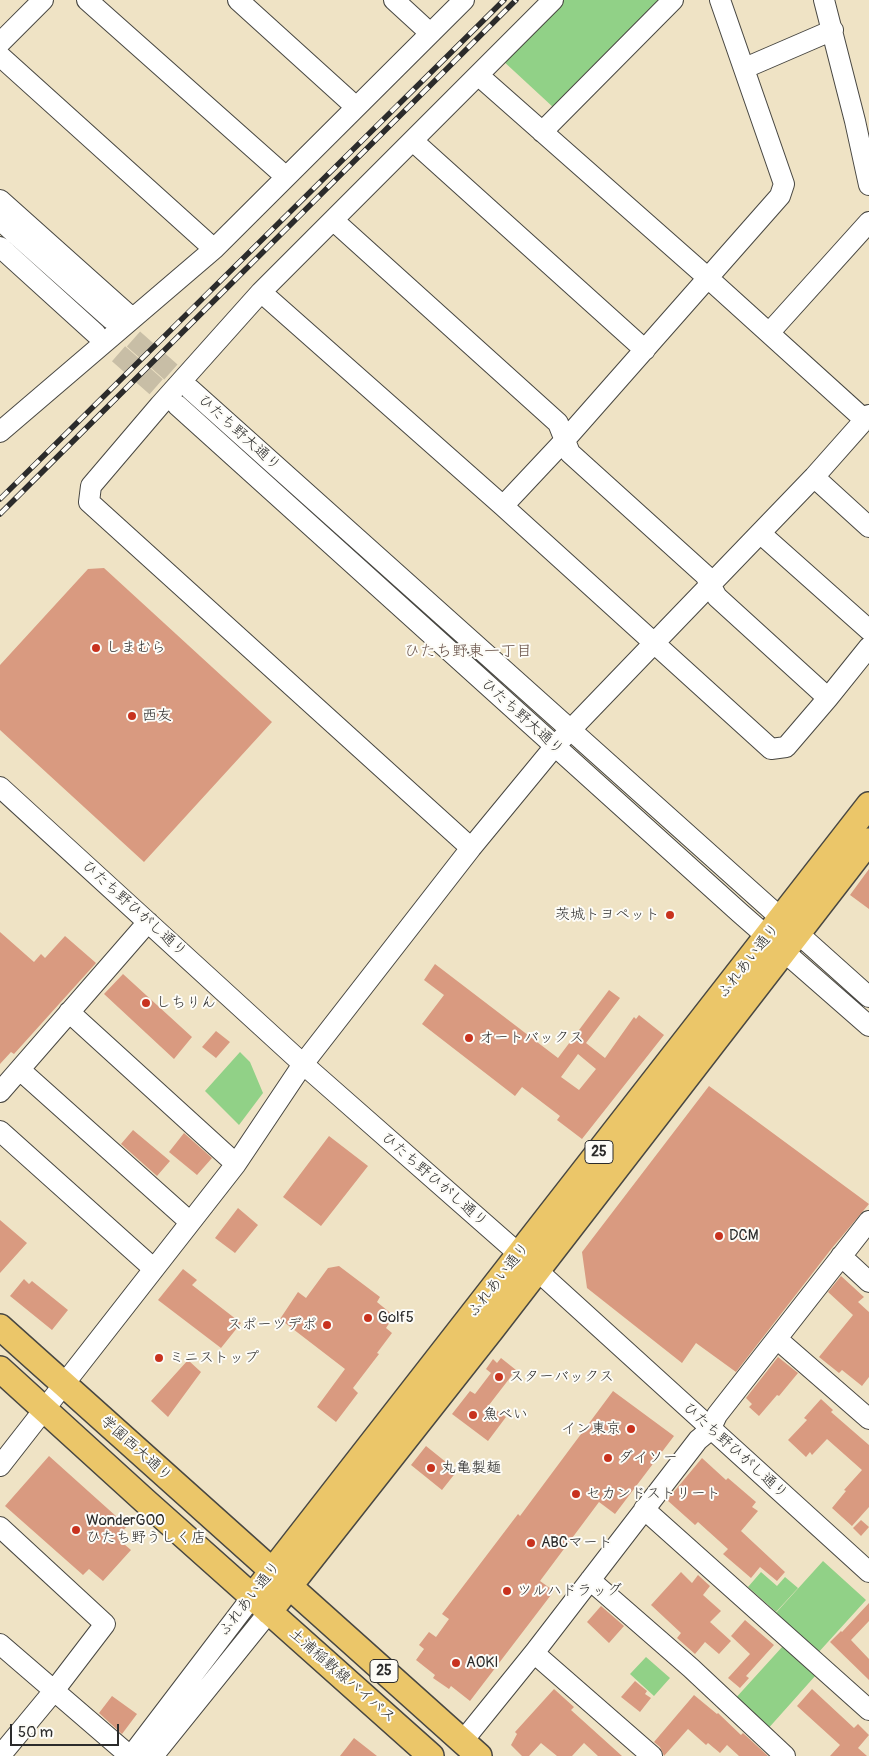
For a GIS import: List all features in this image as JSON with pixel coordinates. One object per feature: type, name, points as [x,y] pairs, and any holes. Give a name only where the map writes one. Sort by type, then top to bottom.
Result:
[{"type":"main road","name":"ふれあい通り","points":[[281,1579],[537,1271],[782,935],[869,805]]},
{"type":"main road","name":"ふれあい通り","points":[[261,1605],[519,1254],[782,935],[869,841]]},
{"type":"main road","name":"学園西大通り","points":[[0,1327],[281,1579]]},
{"type":"main road","points":[[0,1369],[261,1605]]},
{"type":"main road","name":"土浦稲敷線バイパス","points":[[281,1579],[470,1749]]},
{"type":"main road","name":"土浦稲敷線バイパス","points":[[261,1605],[431,1756]]},
{"type":"street","points":[[0,43],[43,0]]},
{"type":"street","points":[[86,0],[285,176]]},
{"type":"street","points":[[238,0],[356,107]]},
{"type":"street","points":[[394,0],[430,33]]},
{"type":"street","points":[[1,429],[95,342],[132,318],[214,249],[285,176],[464,0]]},
{"type":"street","points":[[471,848],[90,502],[91,486],[260,292],[553,0]]},
{"type":"street","points":[[542,132],[673,0]]},
{"type":"street","points":[[503,506],[645,350],[780,196],[784,184],[720,0]]},
{"type":"street","points":[[824,0],[833,30],[869,185]]},
{"type":"street","points":[[744,68],[833,30]]},
{"type":"street","points":[[0,56],[214,249]]},
{"type":"street","points":[[0,1466],[236,1164],[303,1064],[471,848],[555,746],[814,477],[867,418],[478,74]]},
{"type":"street","points":[[413,141],[645,350]]},
{"type":"street","points":[[0,200],[132,318]]},
{"type":"street","points":[[0,220],[111,319]]},
{"type":"street","points":[[333,220],[558,423],[570,453],[705,575],[717,597],[828,698]]},
{"type":"street","points":[[769,333],[869,222]]},
{"type":"street","points":[[0,247],[95,342]]},
{"type":"street","points":[[0,266],[95,342]]},
{"type":"street","points":[[260,292],[503,506],[771,749],[786,747],[869,646]]},
{"type":"street","name":"ひたち野大通り","points":[[190,389],[571,730],[782,935],[869,1026]]},
{"type":"street","name":"ひたち野大通り","points":[[177,405],[555,746],[782,935],[869,997]]},
{"type":"street","points":[[814,477],[869,527]]},
{"type":"street","points":[[760,533],[869,630]]},
{"type":"street","name":"ひたち野ひがし通り","points":[[0,787],[303,1064],[519,1254],[710,1430],[869,1572]]},
{"type":"street","points":[[0,1092],[148,922]]},
{"type":"street","points":[[69,1012],[236,1164]]},
{"type":"street","points":[[20,1070],[190,1222]]},
{"type":"street","points":[[0,1130],[154,1269]]},
{"type":"street","points":[[470,1749],[534,1653],[698,1440],[710,1430],[717,1415],[869,1222]]},
{"type":"street","points":[[841,1256],[869,1282]]},
{"type":"street","points":[[777,1339],[869,1419]]},
{"type":"street","points":[[644,1509],[869,1710]]},
{"type":"street","points":[[0,1527],[105,1624],[53,1692],[0,1756]]},
{"type":"street","points":[[590,1580],[692,1669],[785,1756]]},
{"type":"street","name":"ふれあい通り","points":[[130,1756],[261,1605]]},
{"type":"street","name":"ふれあい通り","points":[[153,1756],[261,1605]]},
{"type":"street","points":[[0,1644],[53,1692],[130,1756]]},
{"type":"street","points":[[534,1653],[652,1756]]},
{"type":"green space","points":[[561,0],[661,0],[554,108],[501,59]]},
{"type":"green space","points":[[240,1052],[250,1062],[263,1093],[239,1125],[205,1091]]},
{"type":"green space","points":[[823,1561],[866,1600],[817,1654],[774,1615]]},
{"type":"green space","points":[[761,1572],[777,1586],[785,1577],[798,1588],[776,1612],[748,1587]]},
{"type":"green space","points":[[783,1646],[816,1675],[766,1731],[733,1701]]},
{"type":"green space","points":[[646,1657],[670,1678],[654,1696],[630,1674]]},
{"type":"building","points":[[104,568],[272,722],[144,862],[0,730],[0,665],[88,569]]},
{"type":"building","points":[[869,869],[869,909],[850,895]]},
{"type":"building","points":[[0,932],[34,962],[41,954],[45,958],[65,936],[96,963],[14,1054],[11,1052],[0,1064]]},
{"type":"building","points":[[435,964],[558,1058],[609,990],[620,998],[586,1043],[605,1058],[634,1017],[636,1019],[639,1015],[664,1035],[582,1139],[557,1120],[560,1116],[522,1087],[515,1096],[422,1024],[444,995],[424,980]],"holes":[[[578,1054],[596,1069],[579,1090],[561,1077]]]},
{"type":"building","points":[[123,974],[192,1037],[174,1059],[104,994]]},
{"type":"building","points":[[216,1031],[230,1042],[216,1058],[202,1047]]},
{"type":"building","points":[[709,1086],[869,1204],[832,1248],[736,1372],[696,1343],[682,1363],[587,1288],[582,1252]]},
{"type":"building","points":[[133,1130],[170,1161],[157,1176],[121,1144]]},
{"type":"building","points":[[184,1133],[212,1158],[197,1175],[169,1152]]},
{"type":"building","points":[[329,1136],[368,1166],[321,1226],[283,1197]]},
{"type":"building","points":[[238,1208],[258,1225],[235,1253],[215,1238]]},
{"type":"building","points":[[0,1220],[27,1243],[0,1273]]},
{"type":"building","points":[[339,1266],[380,1297],[377,1302],[394,1316],[386,1328],[392,1333],[377,1353],[379,1354],[353,1388],[358,1393],[336,1422],[317,1407],[345,1369],[280,1319],[298,1292],[306,1298],[328,1268]]},
{"type":"building","points":[[183,1269],[197,1280],[192,1285],[241,1323],[221,1348],[158,1300]]},
{"type":"building","points":[[841,1276],[864,1297],[858,1302],[869,1312],[869,1377],[862,1386],[842,1370],[839,1373],[819,1357],[853,1315],[828,1292]]},
{"type":"building","points":[[24,1279],[29,1284],[32,1281],[68,1310],[52,1330],[10,1296]]},
{"type":"building","points":[[778,1357],[798,1373],[759,1416],[749,1407],[752,1404],[746,1398]]},
{"type":"building","points":[[501,1358],[516,1370],[489,1405],[506,1417],[488,1441],[452,1414],[470,1391],[475,1394],[491,1373],[486,1369],[493,1359],[497,1363]]},
{"type":"building","points":[[188,1360],[201,1372],[168,1417],[151,1401]]},
{"type":"building","points":[[613,1391],[674,1436],[615,1514],[599,1502],[540,1581],[554,1591],[470,1701],[451,1686],[449,1689],[433,1678],[435,1675],[416,1660],[424,1649],[419,1645],[429,1632],[436,1637],[449,1619],[442,1614],[518,1514],[520,1516]]},
{"type":"building","points":[[821,1399],[833,1410],[831,1412],[869,1445],[869,1507],[852,1526],[832,1508],[846,1491],[844,1490],[862,1470],[827,1439],[812,1455],[810,1452],[806,1457],[788,1440],[807,1420],[804,1418]]},
{"type":"building","points":[[426,1446],[457,1471],[442,1490],[411,1465]]},
{"type":"building","points":[[49,1456],[127,1526],[117,1538],[131,1550],[103,1581],[89,1569],[83,1575],[5,1506]]},
{"type":"building","points":[[702,1458],[726,1480],[728,1478],[756,1502],[752,1507],[758,1511],[741,1531],[785,1572],[777,1581],[760,1567],[751,1578],[723,1554],[728,1549],[698,1522],[695,1525],[667,1500]]},
{"type":"building","points":[[861,1520],[869,1527],[861,1536],[853,1528]]},
{"type":"building","points":[[681,1572],[692,1583],[698,1575],[710,1586],[703,1595],[721,1611],[710,1622],[731,1641],[719,1654],[705,1642],[695,1654],[677,1638],[681,1633],[651,1605]]},
{"type":"building","points":[[869,1603],[869,1621],[851,1640],[869,1659],[869,1680],[830,1642]]},
{"type":"building","points":[[601,1606],[624,1626],[609,1643],[587,1622]]},
{"type":"building","points":[[745,1620],[774,1645],[746,1676],[749,1678],[740,1688],[728,1678],[750,1654],[731,1636]]},
{"type":"building","points":[[635,1681],[647,1691],[645,1694],[651,1698],[640,1712],[621,1697]]},
{"type":"building","points":[[554,1689],[574,1707],[571,1710],[622,1756],[598,1756],[584,1743],[572,1756],[557,1756],[541,1743],[529,1756],[522,1756],[511,1745],[517,1734],[515,1732]]},
{"type":"building","points":[[812,1689],[854,1728],[858,1724],[869,1735],[858,1748],[867,1756],[830,1756],[840,1745],[797,1706]]},
{"type":"building","points":[[694,1695],[718,1713],[741,1735],[743,1733],[768,1756],[739,1756],[727,1745],[720,1753],[708,1743],[706,1745],[688,1729],[664,1756],[660,1747],[654,1742]]},
{"type":"building","points":[[112,1696],[137,1714],[122,1734],[99,1713]]},
{"type":"building","points":[[354,1738],[377,1756],[340,1756]]},
{"type":"tunnel","points":[[111,319],[190,389]]},
{"type":"tunnel","points":[[96,334],[177,405]]},
{"type":"railway","points":[[0,499],[504,0]]},
{"type":"railway","points":[[0,514],[516,0]]},
{"type":"place","name":"しまむら","points":[[96,648]]},
{"type":"place","name":"西友","points":[[132,716]]},
{"type":"place","name":"茨城トヨペット","points":[[670,915]]},
{"type":"place","name":"しちりん","points":[[146,1003]]},
{"type":"place","name":"オートバックス","points":[[469,1038]]},
{"type":"place","name":"DCM","points":[[719,1236]]},
{"type":"place","name":"Golf5","points":[[368,1318]]},
{"type":"place","name":"スポーツデポ","points":[[327,1325]]},
{"type":"place","name":"ミニストップ","points":[[159,1358]]},
{"type":"place","name":"スターバックス","points":[[499,1377]]},
{"type":"place","name":"魚べい","points":[[473,1415]]},
{"type":"place","name":"イン東京","points":[[631,1429]]},
{"type":"place","name":"ダイソー","points":[[608,1458]]},
{"type":"place","name":"丸亀製麺","points":[[431,1468]]},
{"type":"place","name":"セカンドストリート","points":[[576,1494]]},
{"type":"place","name":"WonderGOO ひたち野うしく店","points":[[76,1530]]},
{"type":"place","name":"ABCマート","points":[[531,1543]]},
{"type":"place","name":"ツルハドラッグ","points":[[507,1591]]},
{"type":"place","name":"AOKI","points":[[456,1663]]},
{"type":"district","name":"ひたち野東一丁目","points":[[468,652]]}]
